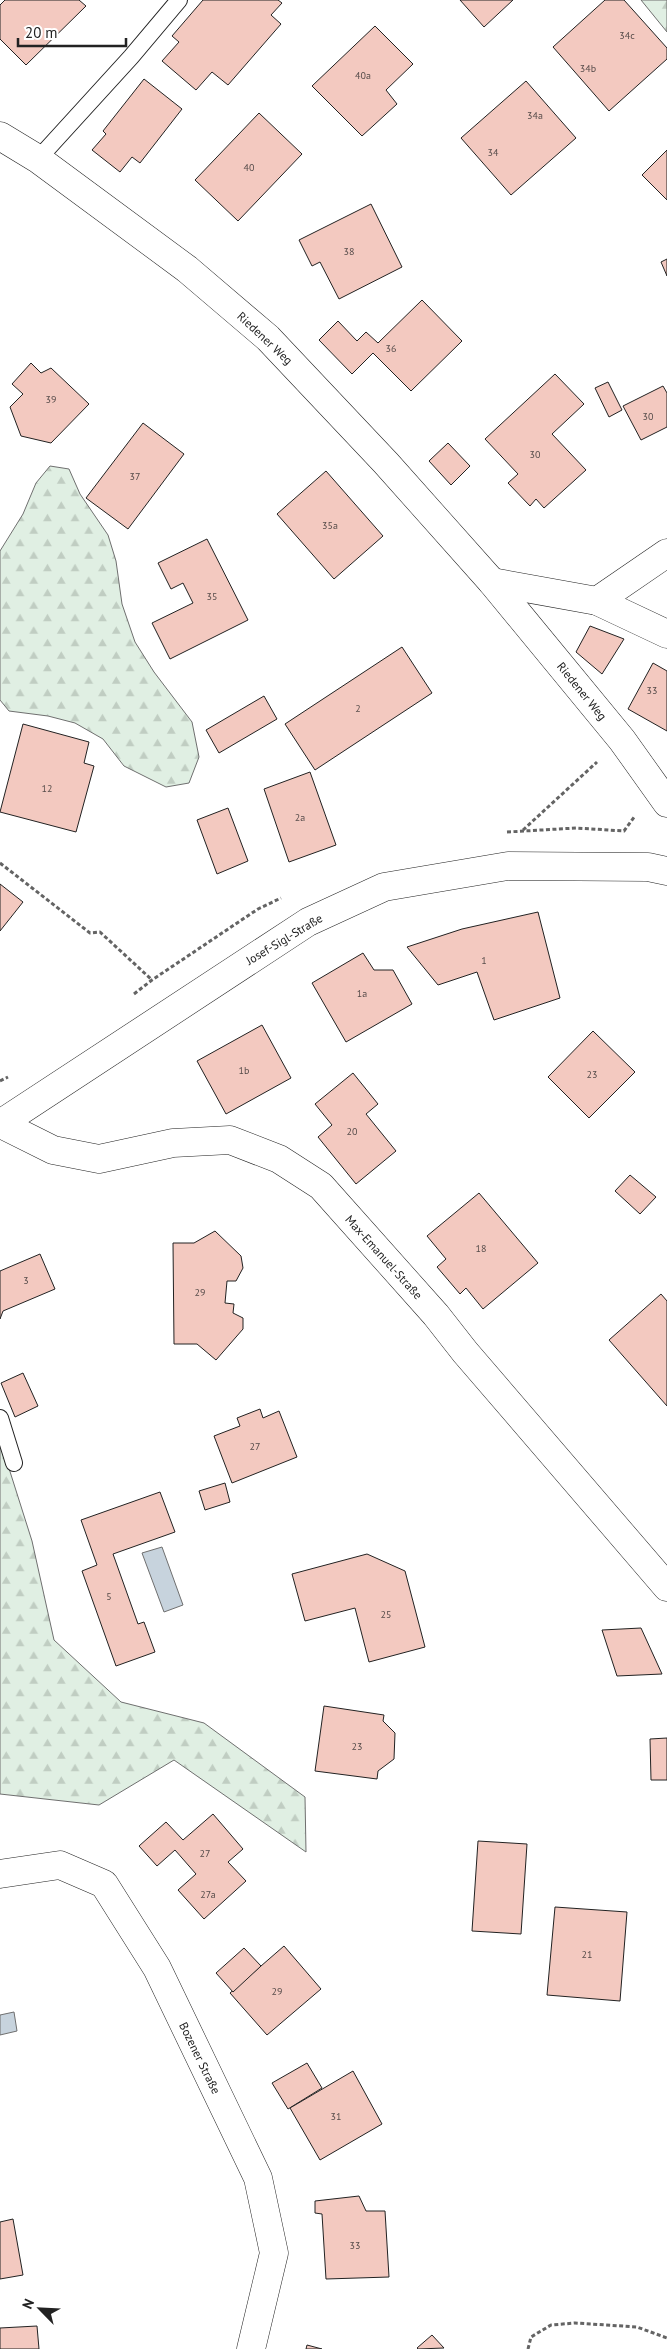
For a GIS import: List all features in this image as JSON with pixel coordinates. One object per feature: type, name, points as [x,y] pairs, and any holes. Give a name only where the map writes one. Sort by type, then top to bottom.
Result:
[{"type":"street","name":"Riedener Weg","points":[[0,136],[38,159],[187,269],[268,338],[386,464],[492,582],[622,740],[667,803]]},
{"type":"street","points":[[597,601],[667,553]]},
{"type":"street","points":[[492,582],[597,601],[667,634]]},
{"type":"street","name":"Josef-Sigl-Straße","points":[[1,1124],[308,922],[384,887],[508,866],[648,866],[667,871]]},
{"type":"street","name":"Max-Emanuel-Straße","points":[[1,1124],[53,1150],[100,1159],[173,1143],[230,1140],[279,1159],[321,1186],[436,1315],[465,1352],[667,1586]]},
{"type":"street","name":"Bozener Straße","points":[[0,1874],[60,1865],[104,1884],[157,1968],[258,2178],[274,2253],[251,2349]]},
{"type":"lane","points":[[38,159],[179,0]]},
{"type":"lane","points":[[0,1418],[14,1463]]},
{"type":"path","points":[[523,830],[598,761]]},
{"type":"path","points":[[0,863],[90,933],[100,932],[152,980]]},
{"type":"path","points":[[528,2349],[531,2337],[551,2325],[575,2323],[637,2328],[667,2338]]},
{"type":"green space","points":[[641,0],[667,0],[667,32]]},
{"type":"green space","points":[[50,466],[69,469],[80,494],[108,535],[116,561],[122,604],[135,642],[154,672],[192,722],[199,757],[189,783],[166,787],[124,766],[103,739],[75,723],[48,716],[9,711],[0,700],[0,551],[23,514],[36,483]]},
{"type":"green space","points":[[0,1440],[32,1541],[54,1640],[121,1702],[204,1723],[305,1797],[306,1852],[174,1760],[99,1805],[0,1794]]},
{"type":"shaded area","points":[[162,1547],[183,1605],[164,1612],[142,1553]]},
{"type":"shaded area","points":[[14,2012],[17,2031],[0,2035],[0,2015]]},
{"type":"building","points":[[5,0],[79,0],[86,6],[26,65],[0,39],[0,5]]},
{"type":"building","points":[[203,0],[278,0],[282,3],[271,15],[281,24],[228,85],[212,72],[196,90],[162,61],[179,42],[172,36]]},
{"type":"building","points":[[460,0],[513,0],[484,27]]},
{"type":"building","points":[[605,0],[624,0],[667,48],[667,59],[609,111],[553,47]]},
{"type":"building","points":[[375,26],[413,64],[386,90],[397,104],[362,136],[312,86]]},
{"type":"building","points":[[144,79],[182,109],[140,163],[132,157],[120,172],[92,150],[106,134],[103,131]]},
{"type":"building","points":[[526,81],[576,138],[511,195],[461,138]]},
{"type":"building","points":[[259,113],[302,154],[238,221],[195,180]]},
{"type":"building","points":[[667,150],[667,200],[642,175]]},
{"type":"building","points":[[371,204],[402,267],[339,299],[320,262],[312,266],[299,240]]},
{"type":"building","points":[[667,259],[667,276],[661,262]]},
{"type":"building","points":[[422,300],[462,341],[411,391],[373,353],[352,374],[319,340],[338,321],[357,341],[366,332],[378,343]]},
{"type":"building","points":[[31,363],[41,373],[51,368],[89,404],[51,443],[21,436],[10,407],[23,394],[12,384]]},
{"type":"building","points":[[555,374],[584,404],[552,434],[586,470],[544,508],[536,499],[530,506],[508,483],[518,474],[485,439]]},
{"type":"building","points":[[608,382],[622,410],[609,417],[595,388]]},
{"type":"building","points":[[663,386],[667,393],[667,427],[641,440],[623,406]]},
{"type":"building","points":[[143,423],[184,454],[128,529],[86,498]]},
{"type":"building","points":[[448,443],[470,466],[451,485],[429,461]]},
{"type":"building","points":[[326,471],[383,536],[334,579],[277,514]]},
{"type":"building","points":[[207,539],[248,620],[170,659],[152,623],[193,603],[183,583],[171,589],[158,563]]},
{"type":"building","points":[[590,626],[624,639],[602,674],[576,652]]},
{"type":"building","points":[[402,647],[432,693],[315,770],[285,724]]},
{"type":"building","points":[[653,663],[667,671],[667,731],[628,709]]},
{"type":"building","points":[[264,696],[277,719],[219,753],[206,730]]},
{"type":"building","points":[[23,724],[89,742],[84,763],[94,766],[76,832],[0,812]]},
{"type":"building","points":[[310,772],[336,845],[289,862],[264,789]]},
{"type":"building","points":[[228,808],[248,861],[217,874],[197,820]]},
{"type":"building","points":[[0,884],[23,902],[0,931]]},
{"type":"building","points":[[538,912],[560,998],[494,1020],[477,972],[438,985],[407,947],[462,929]]},
{"type":"building","points":[[363,953],[374,970],[393,970],[412,1004],[346,1042],[312,983]]},
{"type":"building","points":[[262,1025],[291,1078],[226,1114],[197,1061]]},
{"type":"building","points":[[593,1031],[635,1072],[589,1118],[548,1077]]},
{"type":"building","points":[[353,1073],[378,1104],[366,1114],[396,1151],[356,1184],[318,1137],[332,1125],[315,1104]]},
{"type":"building","points":[[630,1175],[656,1197],[640,1214],[615,1191]]},
{"type":"building","points":[[479,1193],[538,1263],[483,1309],[466,1288],[460,1294],[437,1267],[446,1259],[427,1236]]},
{"type":"building","points":[[215,1231],[241,1256],[243,1268],[236,1281],[227,1281],[225,1303],[234,1304],[233,1313],[243,1318],[243,1329],[216,1360],[197,1344],[174,1344],[173,1243],[194,1243]]},
{"type":"building","points":[[40,1254],[55,1289],[3,1311],[0,1319],[0,1271]]},
{"type":"building","points":[[661,1294],[667,1301],[667,1406],[609,1340]]},
{"type":"building","points":[[23,1373],[38,1406],[15,1417],[1,1383]]},
{"type":"building","points":[[260,1409],[263,1418],[279,1411],[297,1457],[232,1483],[214,1436],[240,1426],[237,1418]]},
{"type":"building","points":[[225,1483],[230,1502],[205,1510],[199,1491]]},
{"type":"building","points":[[160,1492],[175,1532],[113,1554],[138,1624],[144,1622],[155,1652],[116,1666],[82,1571],[97,1565],[81,1520]]},
{"type":"building","points":[[367,1554],[405,1571],[425,1647],[369,1662],[355,1608],[305,1621],[292,1574]]},
{"type":"building","points":[[641,1628],[662,1674],[617,1676],[602,1630]]},
{"type":"building","points":[[324,1706],[384,1715],[383,1721],[395,1733],[394,1759],[378,1771],[377,1779],[315,1771]]},
{"type":"building","points":[[667,1738],[667,1780],[651,1780],[650,1739]]},
{"type":"building","points":[[213,1814],[243,1849],[228,1862],[246,1881],[204,1919],[178,1890],[196,1874],[175,1850],[157,1866],[139,1846],[166,1822],[183,1840]]},
{"type":"building","points":[[478,1841],[527,1844],[521,1934],[472,1931]]},
{"type":"building","points":[[555,1907],[627,1912],[620,2001],[547,1995]]},
{"type":"building","points":[[284,1946],[321,1989],[267,2035],[230,1993]]},
{"type":"building","points":[[244,1948],[261,1966],[233,1992],[216,1973]]},
{"type":"building","points":[[307,2063],[322,2088],[288,2109],[272,2083]]},
{"type":"building","points":[[353,2071],[382,2124],[320,2160],[290,2108]]},
{"type":"building","points":[[359,2196],[366,2211],[385,2211],[389,2277],[326,2279],[322,2214],[315,2213],[315,2201]]},
{"type":"building","points":[[13,2219],[23,2275],[0,2279],[0,2222]]},
{"type":"building","points":[[37,2326],[39,2349],[0,2349],[0,2328]]},
{"type":"building","points":[[432,2335],[444,2348],[417,2348]]},
{"type":"building","points":[[307,2345],[322,2349],[306,2349]]}]
